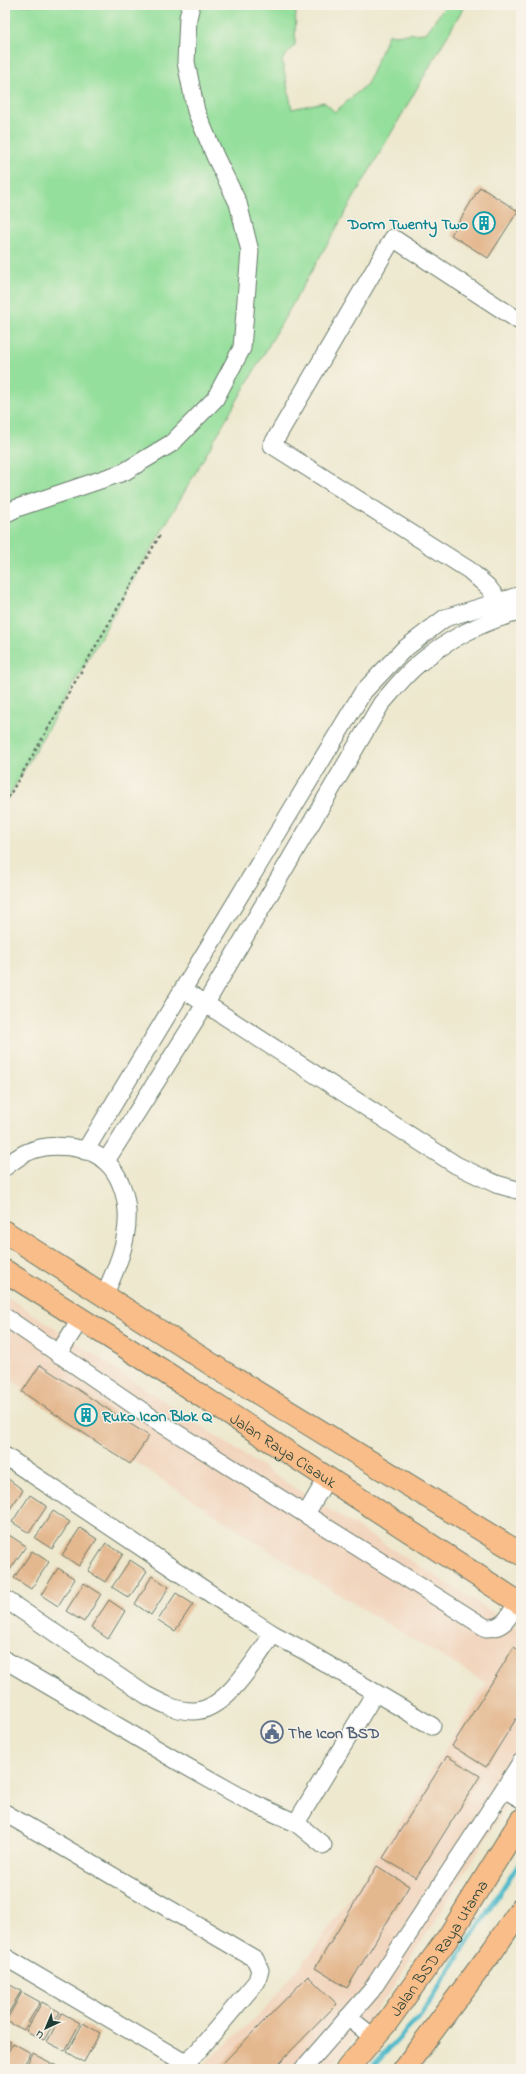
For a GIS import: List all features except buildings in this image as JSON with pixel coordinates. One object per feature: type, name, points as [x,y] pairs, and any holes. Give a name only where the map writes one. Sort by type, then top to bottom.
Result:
[{"type":"main road","name":"Jalan Raya Cisauk","points":[[5,1232],[222,1371],[521,1554]]},
{"type":"main road","name":"Jalan Raya Cisauk","points":[[5,1271],[80,1320],[160,1369],[519,1603]]},
{"type":"main road","name":"Jalan BSD Raya Utama","points":[[347,2069],[387,2022],[449,1936],[521,1820]]},
{"type":"main road","points":[[404,2069],[489,1956],[521,1909]]},
{"type":"street","points":[[5,514],[17,508],[124,472],[172,443],[215,398],[242,348],[250,251],[238,203],[215,156],[196,111],[186,62],[188,18],[191,5]]},
{"type":"street","points":[[499,601],[488,587],[469,570],[272,444],[393,238],[521,322]]},
{"type":"street","points":[[85,1151],[184,990],[363,692],[403,650],[445,618],[521,595]]},
{"type":"street","points":[[106,1161],[206,1003],[381,704],[416,666],[458,636],[504,616],[521,612]]},
{"type":"street","points":[[184,990],[456,1164],[496,1184],[521,1191]]},
{"type":"street","points":[[5,1167],[28,1151],[55,1145],[85,1151],[106,1161],[120,1181],[127,1211],[126,1237],[116,1269],[104,1296]]},
{"type":"street","points":[[5,1318],[151,1417],[486,1628],[493,1628],[505,1623],[519,1603]]},
{"type":"street","points":[[58,1354],[80,1320]]},
{"type":"street","points":[[5,1456],[273,1634],[432,1726]]},
{"type":"street","points":[[306,1514],[327,1478]]},
{"type":"street","points":[[5,1598],[146,1695],[169,1707],[194,1711],[219,1703],[235,1687],[273,1634]]},
{"type":"street","points":[[5,1660],[184,1765],[296,1824],[323,1845]]},
{"type":"street","points":[[296,1824],[375,1693]]},
{"type":"street","points":[[303,2069],[371,1990],[521,1762]]},
{"type":"street","points":[[504,1789],[521,1799]]},
{"type":"street","points":[[5,1813],[255,1959],[260,1970],[257,1981],[198,2051],[182,2066],[5,1957]]},
{"type":"street","points":[[348,2017],[374,2038]]},
{"type":"path","points":[[5,803],[160,535]]},
{"type":"shaded area","points":[[5,1295],[279,1478],[521,1630],[521,1783],[394,1986],[343,2053],[327,2069],[198,2069],[263,2011],[316,1947],[400,1823],[486,1683],[305,1574],[5,1376]]},
{"type":"green space","points":[[5,5],[296,5],[295,45],[282,60],[292,109],[324,102],[335,112],[367,84],[388,35],[426,33],[446,5],[465,5],[5,803]]},
{"type":"waterway","points":[[370,2069],[420,2016],[521,1860]]},
{"type":"place","name":"Dorm Twenty Two","points":[[484,223]]},
{"type":"place","name":"Ruko Icon Blok Q","points":[[86,1415]]},
{"type":"place","name":"The Icon BSD","points":[[272,1732]]}]
